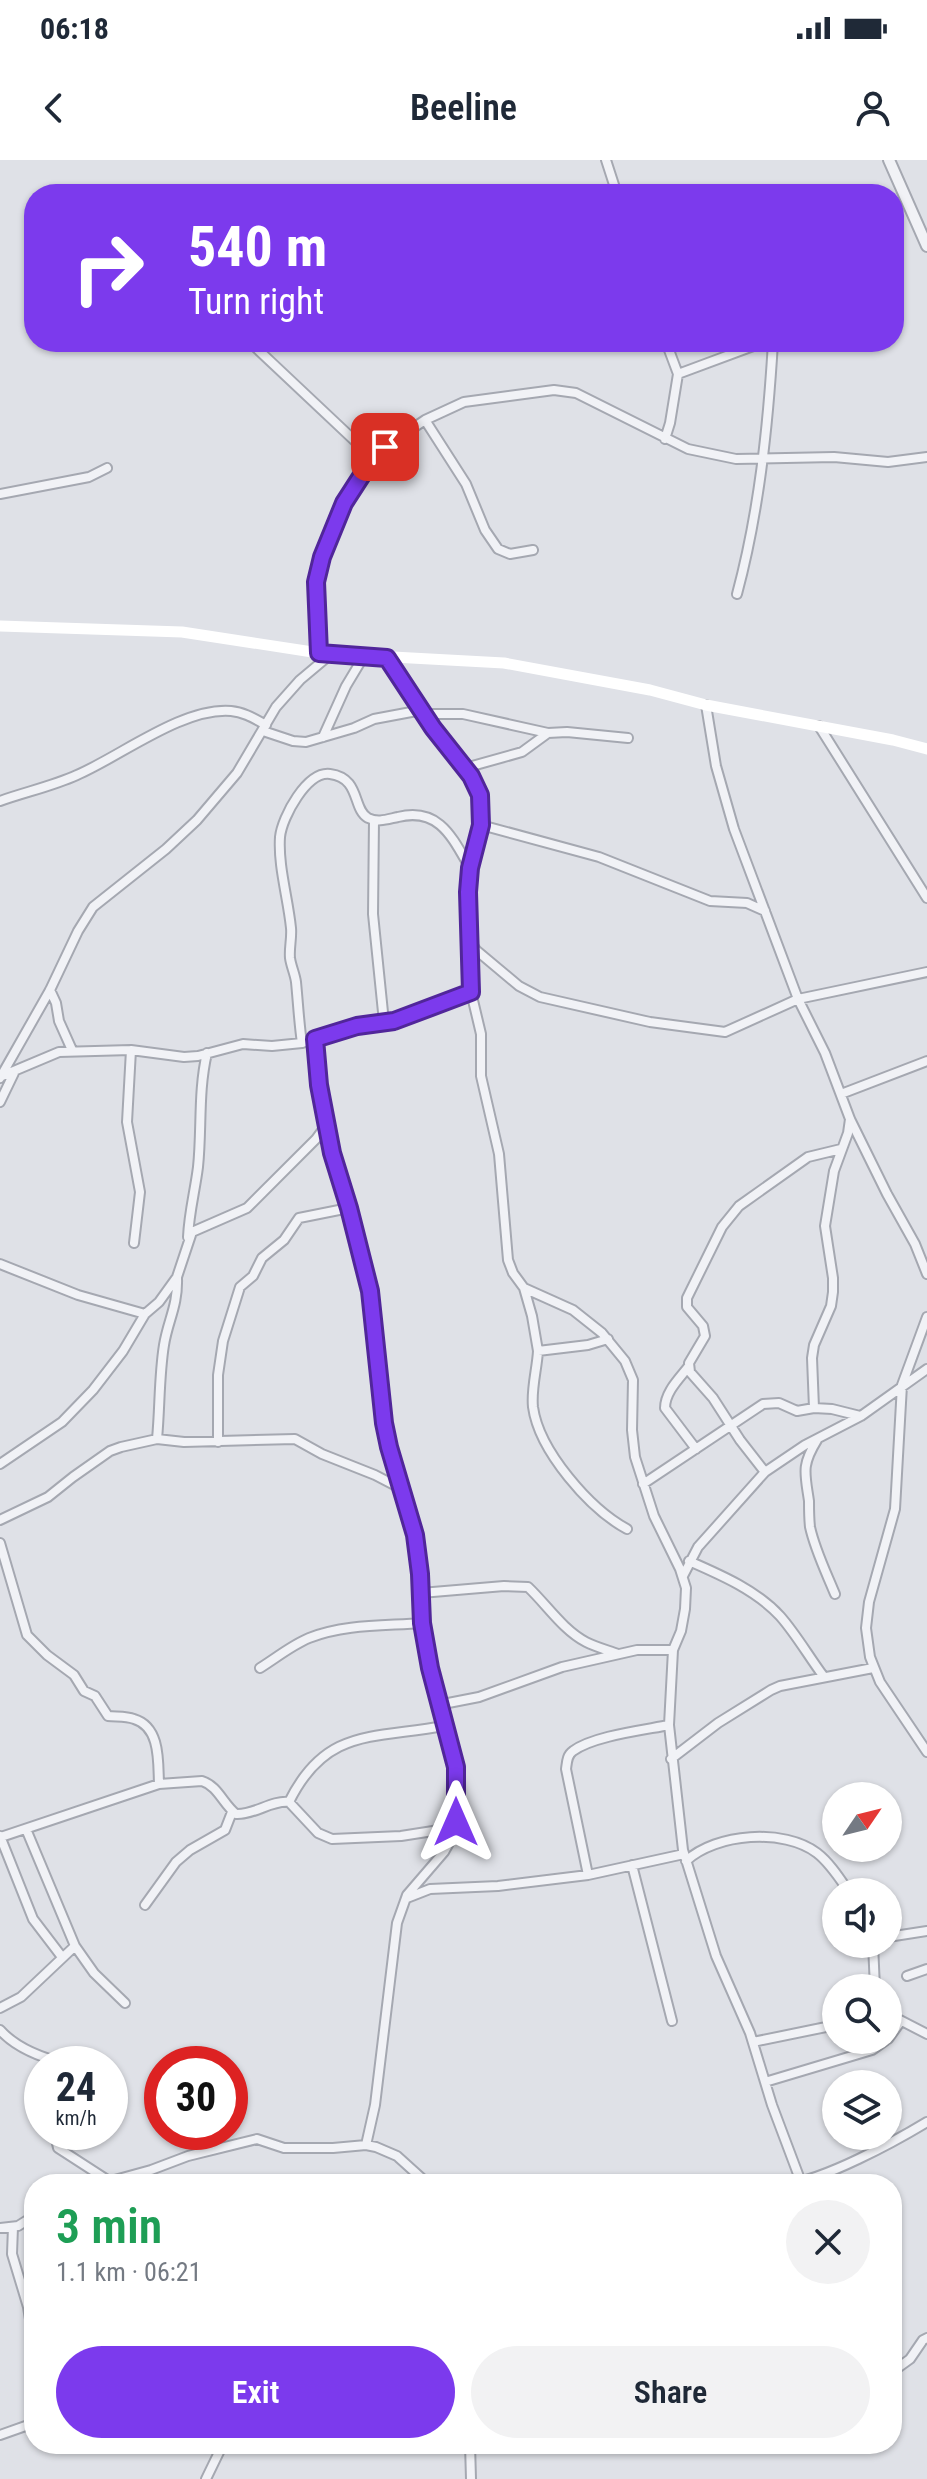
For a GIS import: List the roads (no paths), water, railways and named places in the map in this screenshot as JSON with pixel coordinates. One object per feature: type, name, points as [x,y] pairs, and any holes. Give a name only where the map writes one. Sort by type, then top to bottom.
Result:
[{"type":"main road","points":[[0,626],[182,632],[325,653],[504,663],[650,690],[706,705],[927,749]]},
{"type":"street","points":[[606,160],[614,184]]},
{"type":"street","points":[[889,160],[900,184]]},
{"type":"street","points":[[904,194],[927,246]]},
{"type":"street","points":[[260,352],[373,458]]},
{"type":"street","points":[[665,439],[678,374],[670,352]]},
{"type":"street","points":[[678,374],[737,352]]},
{"type":"street","points":[[737,594],[755,516],[772,352]]},
{"type":"street","points":[[1,1077],[93,907],[197,820],[237,773],[276,707],[325,653],[316,582],[322,557],[344,503],[373,458],[425,420],[464,402],[565,391],[590,398],[688,449],[713,455],[736,459],[834,457],[888,462],[927,457]]},
{"type":"street","points":[[425,420],[466,484],[485,530],[498,549],[510,554],[533,550]]},
{"type":"street","points":[[0,494],[89,477],[107,468]]},
{"type":"street","points":[[323,737],[346,686],[364,656]]},
{"type":"street","points":[[387,658],[465,768],[480,795],[481,825],[470,868],[468,892],[471,992],[481,1034],[481,1076],[499,1154],[506,1250],[513,1273],[524,1288],[538,1351],[533,1409],[554,1457],[569,1478],[597,1508],[627,1529]]},
{"type":"street","points":[[706,705],[716,766],[734,829],[798,999],[825,1053],[850,1119],[915,1244],[927,1274]]},
{"type":"street","points":[[0,801],[75,776],[161,730],[198,716],[230,711],[250,716],[264,728],[293,741],[306,742],[374,719],[423,712],[463,714],[548,733],[628,738]]},
{"type":"street","points":[[819,726],[927,898]]},
{"type":"street","points":[[465,768],[522,752],[548,733]]},
{"type":"street","points":[[302,1043],[290,955],[291,931],[280,832],[307,783],[323,774],[339,777],[352,787],[363,814],[374,820],[415,813],[425,815],[453,837],[470,868]]},
{"type":"street","points":[[374,820],[373,914],[384,1022]]},
{"type":"street","points":[[481,825],[599,857],[710,901],[747,903],[766,912]]},
{"type":"street","points":[[470,941],[486,959],[531,993],[560,1003],[650,1022],[725,1032],[798,999],[927,972]]},
{"type":"street","points":[[50,990],[72,1050]]},
{"type":"street","points":[[1,1077],[51,1054],[72,1050],[131,1050],[184,1057],[243,1044],[272,1046],[302,1043],[357,1026],[407,1017],[471,992]]},
{"type":"street","points":[[315,1039],[319,1085],[332,1153],[370,1291],[384,1423],[415,1535],[422,1623],[438,1705],[456,1767],[456,1822],[451,1840],[406,1899],[397,1923],[375,2105],[366,2145]]},
{"type":"street","points":[[131,1050],[127,1122],[140,1192],[134,1243]]},
{"type":"street","points":[[0,1464],[70,1415],[106,1373],[145,1314],[159,1302],[177,1277],[188,1241],[191,1201],[198,1169],[199,1113],[207,1053]]},
{"type":"street","points":[[841,1094],[927,1061]]},
{"type":"street","points":[[0,1102],[14,1073]]},
{"type":"street","points":[[814,1408],[812,1358],[833,1292],[825,1226],[834,1171],[850,1119]]},
{"type":"street","points":[[188,1241],[198,1228],[247,1208],[327,1124]]},
{"type":"street","points":[[696,1449],[665,1408],[672,1388],[689,1366],[705,1336],[703,1326],[687,1307],[687,1298],[729,1217],[739,1206],[808,1157],[841,1149]]},
{"type":"street","points":[[218,1442],[218,1375],[223,1341],[240,1287],[253,1276],[262,1258],[284,1240],[299,1218],[349,1208]]},
{"type":"street","points":[[0,1264],[78,1295],[145,1314]]},
{"type":"street","points":[[157,1439],[162,1356],[178,1296],[177,1277]]},
{"type":"street","points":[[524,1288],[573,1310],[608,1339],[625,1361],[633,1380],[635,1457],[659,1529],[686,1588],[681,1631],[673,1650],[669,1725],[685,1858],[716,1956],[745,2018],[798,2174]]},
{"type":"street","points":[[927,1317],[902,1385],[895,1509],[869,1602],[866,1628],[873,1668],[888,1696],[927,1752]]},
{"type":"street","points":[[538,1351],[588,1345],[608,1339]]},
{"type":"street","points":[[689,1366],[690,1372],[713,1398],[765,1472]]},
{"type":"street","points":[[683,1577],[698,1547],[765,1472],[787,1455],[861,1416],[927,1369]]},
{"type":"street","points":[[643,1484],[756,1407],[772,1402],[786,1404],[797,1411],[832,1409],[861,1416]]},
{"type":"street","points":[[0,1520],[48,1497],[110,1451],[157,1439],[218,1442],[299,1440],[322,1454],[400,1488]]},
{"type":"street","points":[[818,1439],[811,1450],[804,1477],[812,1536],[835,1594]]},
{"type":"street","points":[[0,1543],[27,1635],[74,1675],[84,1691],[95,1696],[108,1716],[135,1719],[150,1731],[157,1748],[159,1784]]},
{"type":"street","points":[[689,1561],[737,1584],[768,1605],[780,1616],[824,1677]]},
{"type":"street","points":[[421,1593],[528,1587],[578,1636],[618,1654]]},
{"type":"street","points":[[260,1668],[308,1639],[335,1630],[422,1623]]},
{"type":"street","points":[[438,1705],[479,1697],[562,1667],[646,1648],[673,1650]]},
{"type":"street","points":[[671,1759],[718,1723],[771,1690],[873,1668]]},
{"type":"street","points":[[588,1875],[566,1769],[567,1759],[573,1751],[593,1743],[669,1725]]},
{"type":"street","points":[[289,1802],[310,1769],[352,1740],[444,1726]]},
{"type":"street","points":[[62,1957],[33,1919],[0,1836],[159,1784],[202,1781],[209,1783],[236,1814],[251,1813],[278,1802],[289,1802],[318,1833],[332,1839],[401,1836],[433,1831],[456,1822]]},
{"type":"street","points":[[145,1905],[176,1862],[225,1830],[232,1812]]},
{"type":"street","points":[[26,1829],[75,1946],[94,1973],[125,2003]]},
{"type":"street","points":[[406,1899],[430,1889],[498,1886],[588,1875],[685,1858],[735,1839],[754,1837],[783,1838],[801,1843],[818,1853],[838,1878]]},
{"type":"street","points":[[632,1865],[672,2021]]},
{"type":"street","points":[[902,1935],[927,1931]]},
{"type":"street","points":[[0,2008],[21,1997],[75,1946]]},
{"type":"street","points":[[907,1976],[927,1969]]},
{"type":"street","points":[[902,2022],[927,2034]]},
{"type":"street","points":[[753,2042],[822,2028]]},
{"type":"street","points":[[0,2030],[24,2048]]},
{"type":"street","points":[[765,2082],[859,2054]]},
{"type":"street","points":[[820,2174],[867,2154],[927,2122]]},
{"type":"street","points":[[142,2174],[188,2156],[257,2139],[293,2148],[366,2145],[387,2150],[417,2174]]},
{"type":"street","points":[[61,2150],[94,2174]]},
{"type":"street","points":[[0,2228],[13,2227],[24,2221]]},
{"type":"street","points":[[13,2227],[12,2254],[24,2294]]},
{"type":"street","points":[[902,2365],[927,2338]]},
{"type":"street","points":[[0,2435],[24,2427]]},
{"type":"street","points":[[206,2479],[218,2454]]},
{"type":"street","points":[[470,2454],[471,2479]]}]
